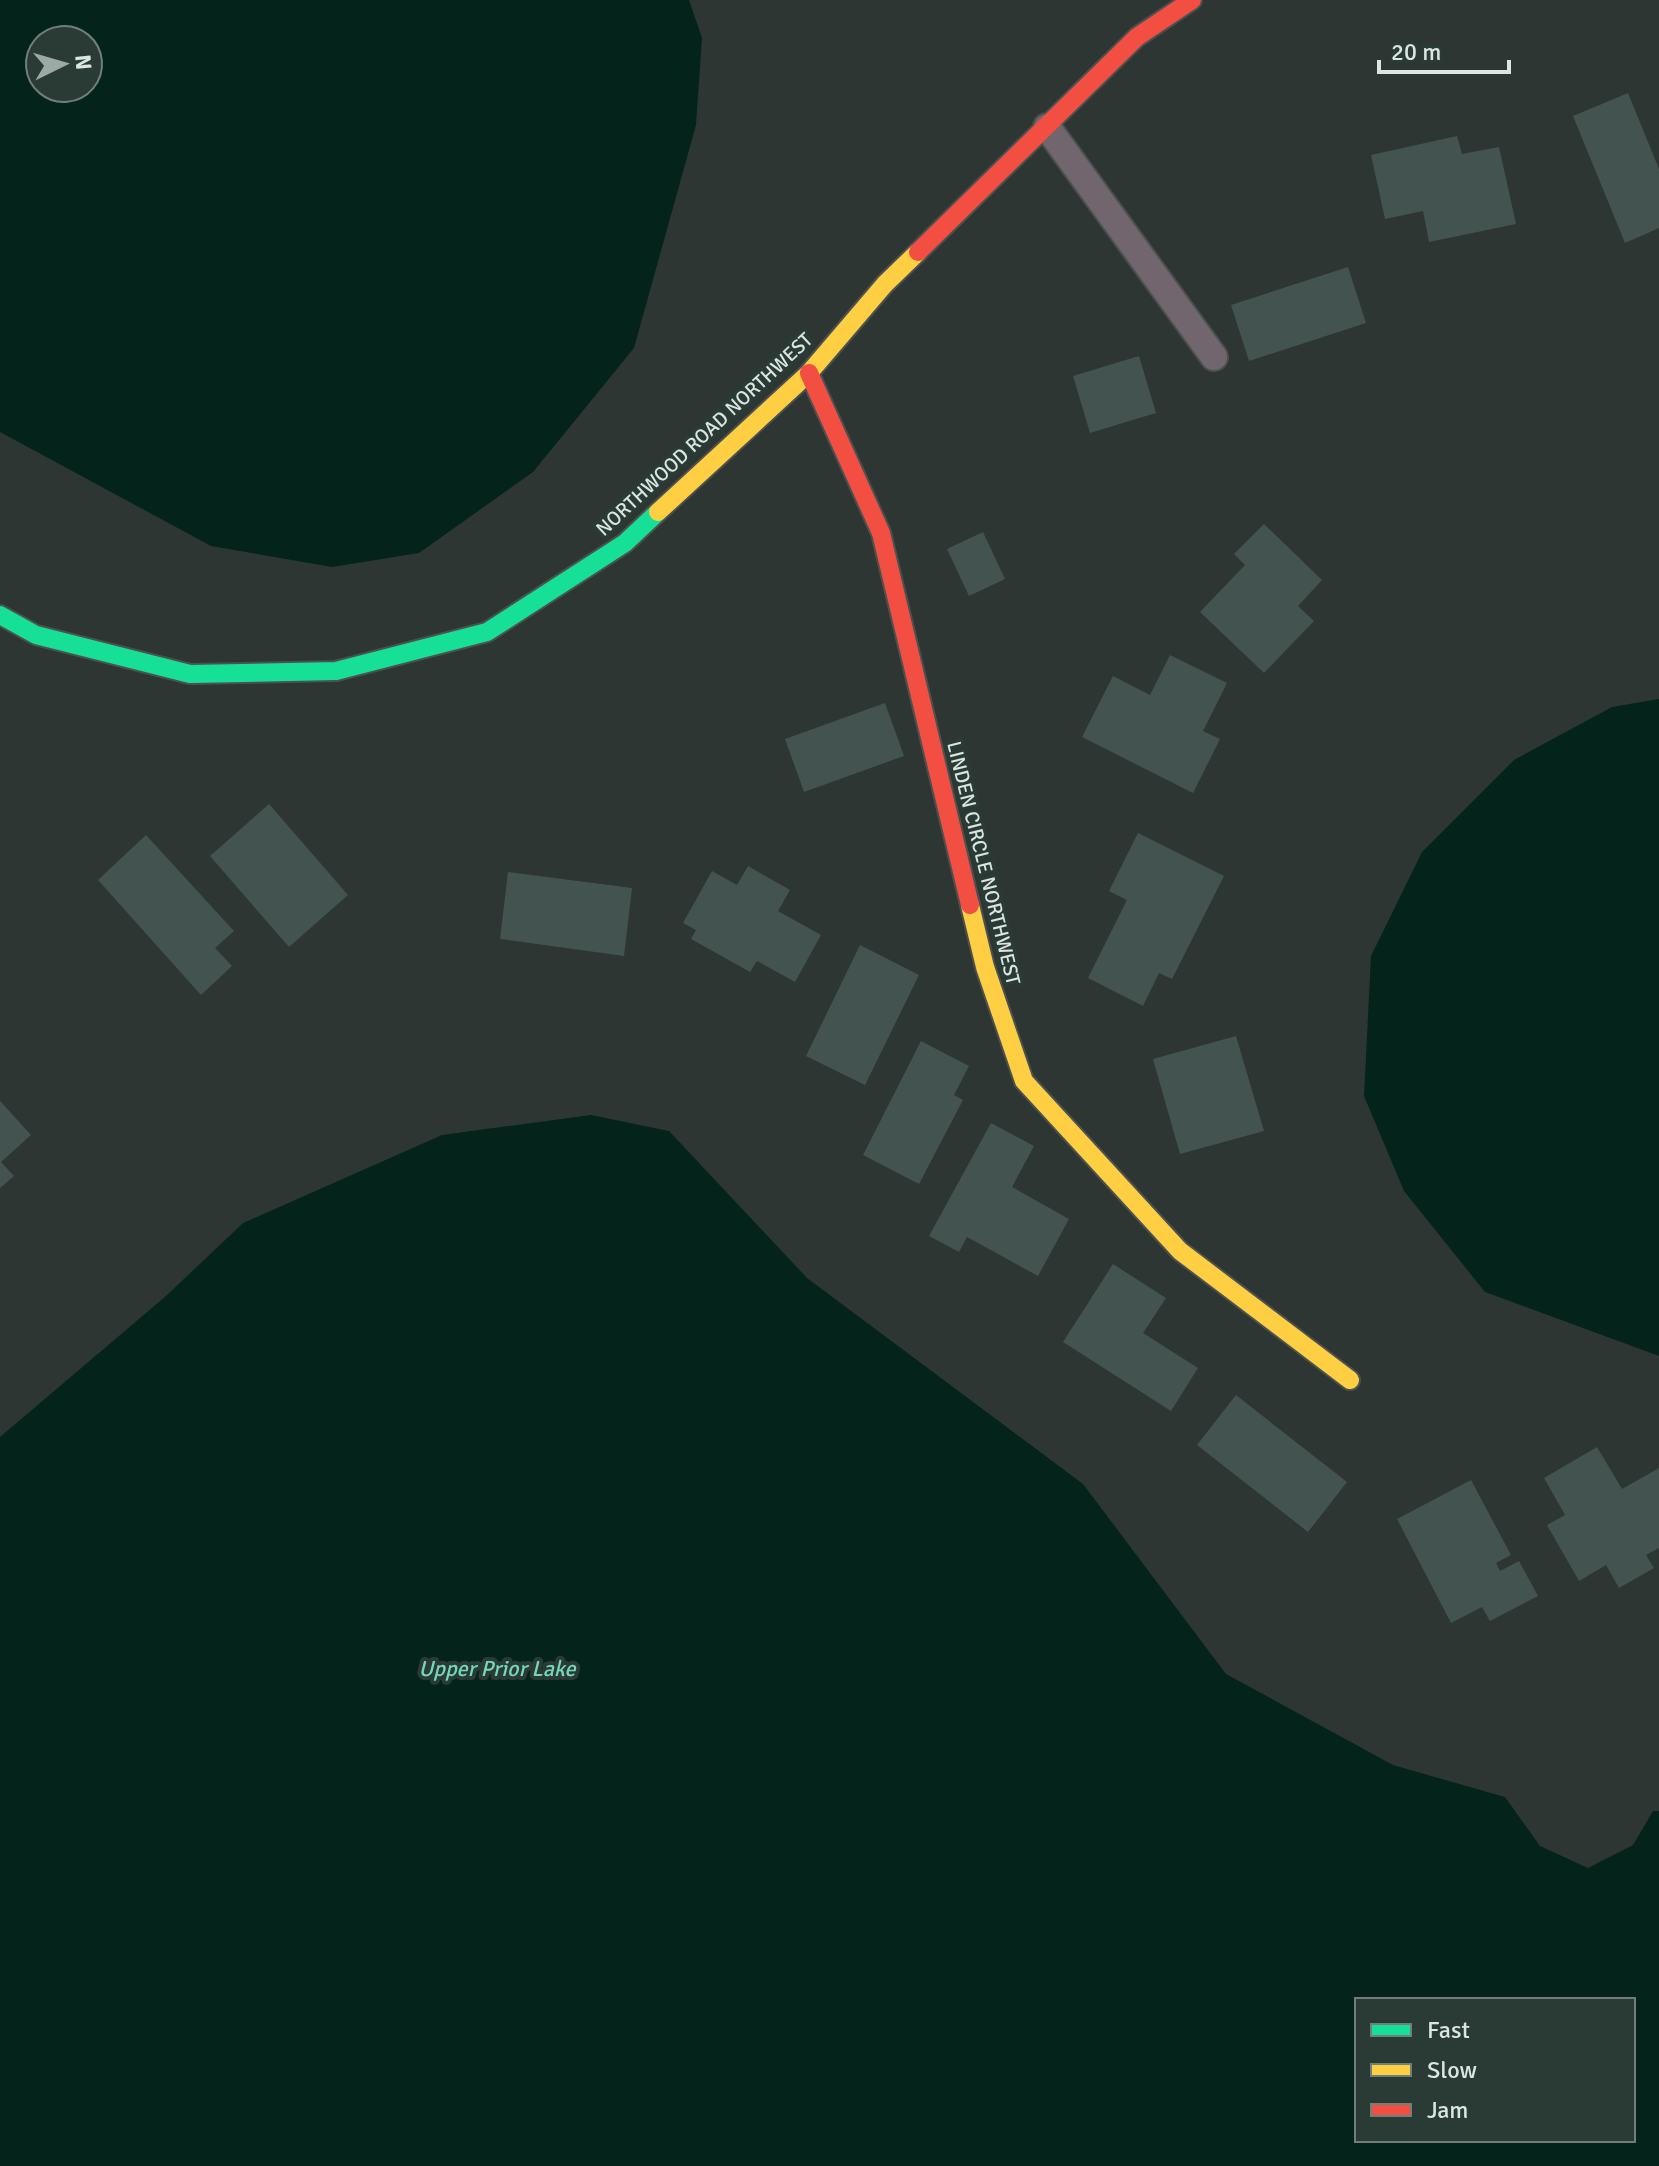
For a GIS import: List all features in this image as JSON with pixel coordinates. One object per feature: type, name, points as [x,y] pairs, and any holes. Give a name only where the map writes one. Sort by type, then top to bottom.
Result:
[{"type":"street","name":"NORTHWOOD ROAD NORTHWEST","points":[[0,615],[36,635],[190,674],[336,671],[487,632],[625,543],[809,373],[885,284],[1137,37],[1192,0]]},
{"type":"street","name":"LINDEN CIRCLE NORTHWEST","points":[[809,373],[881,533],[985,967],[1024,1081],[1180,1251],[1350,1380]]},
{"type":"lane","points":[[1047,127],[1214,357]]},
{"type":"water","points":[[0,0],[689,0],[702,38],[696,125],[634,348],[533,472],[419,553],[332,567],[211,546],[0,432]]},
{"type":"water","points":[[1659,699],[1659,1356],[1485,1292],[1404,1191],[1364,1096],[1371,956],[1422,852],[1514,760],[1612,707]]},
{"type":"water","name":"Upper Prior Lake","points":[[591,1115],[669,1131],[807,1278],[1083,1484],[1226,1674],[1393,1765],[1505,1797],[1540,1846],[1588,1868],[1633,1845],[1653,1811],[1659,1811],[1659,2166],[0,2166],[0,1437],[166,1296],[243,1223],[442,1135]]},
{"type":"building","points":[[1628,93],[1659,169],[1659,228],[1625,243],[1573,116]]},
{"type":"building","points":[[1457,136],[1462,154],[1499,147],[1516,224],[1429,242],[1423,211],[1385,219],[1371,155]]},
{"type":"building","points":[[1348,267],[1366,323],[1249,361],[1231,305]]},
{"type":"building","points":[[1139,356],[1156,413],[1090,433],[1073,376]]},
{"type":"building","points":[[1264,524],[1322,580],[1298,606],[1314,621],[1264,673],[1200,612],[1245,565],[1234,554]]},
{"type":"building","points":[[983,532],[1005,579],[969,596],[947,549]]},
{"type":"building","points":[[1170,655],[1227,683],[1203,731],[1220,739],[1193,793],[1082,737],[1113,676],[1150,695]]},
{"type":"building","points":[[885,703],[904,756],[804,792],[785,739]]},
{"type":"building","points":[[269,804],[348,895],[289,947],[210,856]]},
{"type":"building","points":[[1138,833],[1224,876],[1172,979],[1159,973],[1143,1006],[1088,978],[1127,900],[1109,891]]},
{"type":"building","points":[[146,835],[234,931],[215,948],[232,966],[201,995],[98,880]]},
{"type":"building","points":[[748,866],[790,890],[778,911],[821,935],[795,982],[757,961],[750,972],[691,939],[696,930],[683,923],[712,871],[737,885]]},
{"type":"building","points":[[508,872],[632,888],[624,956],[500,939]]},
{"type":"building","points":[[860,945],[919,975],[865,1085],[806,1056]]},
{"type":"building","points":[[1236,1036],[1264,1131],[1180,1154],[1153,1059]]},
{"type":"building","points":[[921,1041],[969,1066],[954,1095],[963,1100],[919,1184],[863,1155]]},
{"type":"building","points":[[0,1101],[31,1135],[1,1162],[14,1176],[0,1188]]},
{"type":"building","points":[[991,1123],[1034,1146],[1012,1187],[1069,1219],[1038,1276],[967,1237],[959,1252],[929,1236]]},
{"type":"building","points":[[1113,1264],[1166,1298],[1143,1333],[1198,1368],[1171,1411],[1063,1342]]},
{"type":"building","points":[[1236,1395],[1347,1482],[1308,1532],[1197,1445]]},
{"type":"building","points":[[1597,1447],[1622,1489],[1659,1468],[1659,1548],[1646,1555],[1654,1568],[1619,1588],[1606,1565],[1579,1581],[1547,1525],[1565,1515],[1544,1478]]},
{"type":"building","points":[[1471,1480],[1511,1555],[1496,1563],[1500,1571],[1519,1561],[1538,1596],[1490,1621],[1482,1607],[1451,1623],[1397,1519]]},
{"type":"traffic: fast","points":[[0,615],[36,635],[190,674],[336,671],[487,632],[625,543],[658,512]]},
{"type":"traffic: slow","points":[[658,512],[809,373],[885,284],[918,252]]},
{"type":"traffic: slow","points":[[970,905],[985,967],[1024,1081],[1180,1251],[1350,1380]]},
{"type":"traffic: jam","points":[[918,252],[1137,37],[1192,0]]},
{"type":"traffic: jam","points":[[809,373],[881,533],[970,905]]}]
